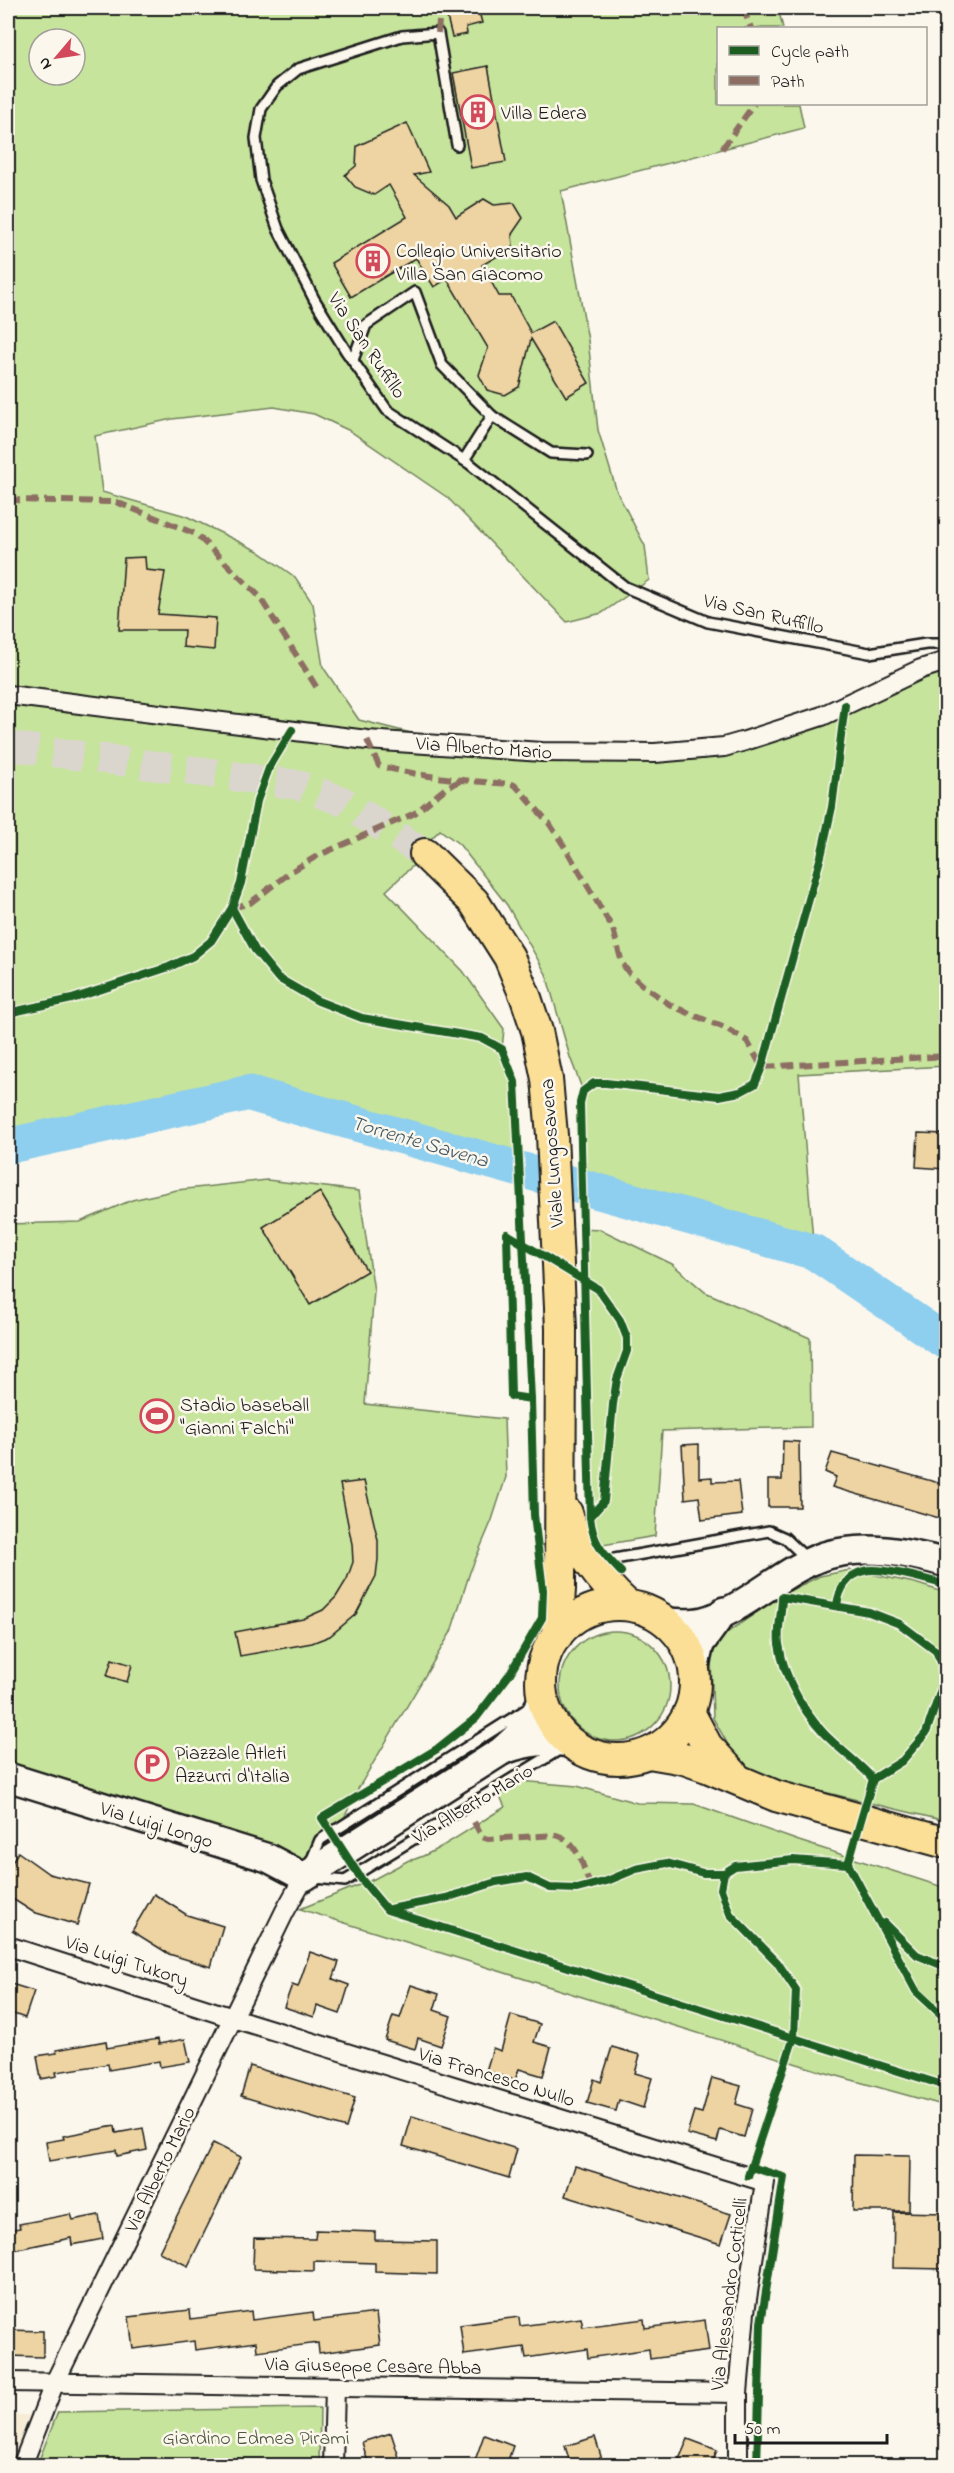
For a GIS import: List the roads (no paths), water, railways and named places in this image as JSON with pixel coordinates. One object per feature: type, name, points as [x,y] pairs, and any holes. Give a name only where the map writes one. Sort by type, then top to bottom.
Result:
[{"type":"main road","name":"Viale Lungosavena","points":[[425,854],[474,902],[509,957],[537,1031],[547,1079],[552,1135],[561,1329],[562,1490],[560,1589],[556,1636]]},
{"type":"main road","name":"Viale Lungosavena","points":[[562,1490],[570,1524],[587,1560],[601,1580],[627,1605]]},
{"type":"main road","points":[[627,1605],[653,1614],[666,1622],[680,1635],[689,1652],[694,1670],[695,1691],[689,1712],[679,1729],[666,1743],[649,1753],[629,1758],[609,1758],[589,1753],[571,1743],[549,1715],[543,1698],[543,1666],[556,1636],[570,1622],[586,1612],[604,1606],[627,1605]]},
{"type":"main road","points":[[689,1712],[707,1746],[721,1764],[740,1780]]},
{"type":"main road","points":[[649,1753],[684,1759],[776,1796],[946,1844]]},
{"type":"street","name":"Via Alberto Mario","points":[[8,695],[367,740],[542,752],[655,753],[724,747],[754,738],[822,716],[921,669],[946,661]]},
{"type":"street","points":[[666,1622],[703,1621],[810,1562],[843,1552],[892,1551],[946,1563]]},
{"type":"street","points":[[694,1670],[700,1644],[724,1611]]},
{"type":"street","name":"Via Alberto Mario","points":[[500,1752],[529,1724],[543,1698]]},
{"type":"street","name":"Via Alberto Mario","points":[[22,2466],[54,2384],[285,1911],[304,1877],[500,1752],[520,1743],[536,1741],[571,1743]]},
{"type":"street","name":"Via Luigi Longo","points":[[8,1777],[268,1858],[304,1877]]},
{"type":"street","name":"Via Luigi Tukory","points":[[8,1946],[233,2018]]},
{"type":"street","name":"Via Francesco Nullo","points":[[233,2018],[748,2176]]},
{"type":"street","name":"Via Alessandro Corticelli","points":[[738,2466],[738,2393],[745,2312],[765,2182],[748,2176]]},
{"type":"street","name":"Via Giuseppe Cesare Abba","points":[[8,2382],[738,2393]]},
{"type":"street","points":[[333,2466],[335,2387]]},
{"type":"lane","name":"Via San Ruffillo","points":[[457,145],[438,33],[402,36],[298,69],[277,86],[261,109],[256,138],[261,180],[278,229],[314,299],[387,410],[464,460],[625,587],[708,622],[869,653],[926,644],[946,644]]},
{"type":"lane","points":[[353,360],[366,325],[415,292],[442,365],[492,416],[551,453],[587,455]]},
{"type":"lane","points":[[464,460],[492,416]]},
{"type":"lane","points":[[609,1560],[769,1531],[785,1538],[810,1562]]},
{"type":"lane","name":"Via Alberto Mario","points":[[543,1698],[320,1840],[304,1877],[345,1881],[571,1743]]},
{"type":"waterway","name":"Torrente Savena","points":[[8,1146],[248,1093],[814,1252],[946,1342]]},
{"type":"tunnel","points":[[8,746],[298,785],[342,801],[425,854]]},
{"type":"place","name":"Villa Edera","points":[[478,112]]},
{"type":"place","name":"Collegio Universitario Villa San Giacomo","points":[[373,261]]},
{"type":"place","name":"Stadio baseball \"Gianni Falchi\"","points":[[157,1416]]},
{"type":"place","name":"Piazzale Atleti Azzurri d'Italia","points":[[152,1764]]},
{"type":"park label","name":"Giardino Edmea Pirami","points":[[256,2437]]}]
